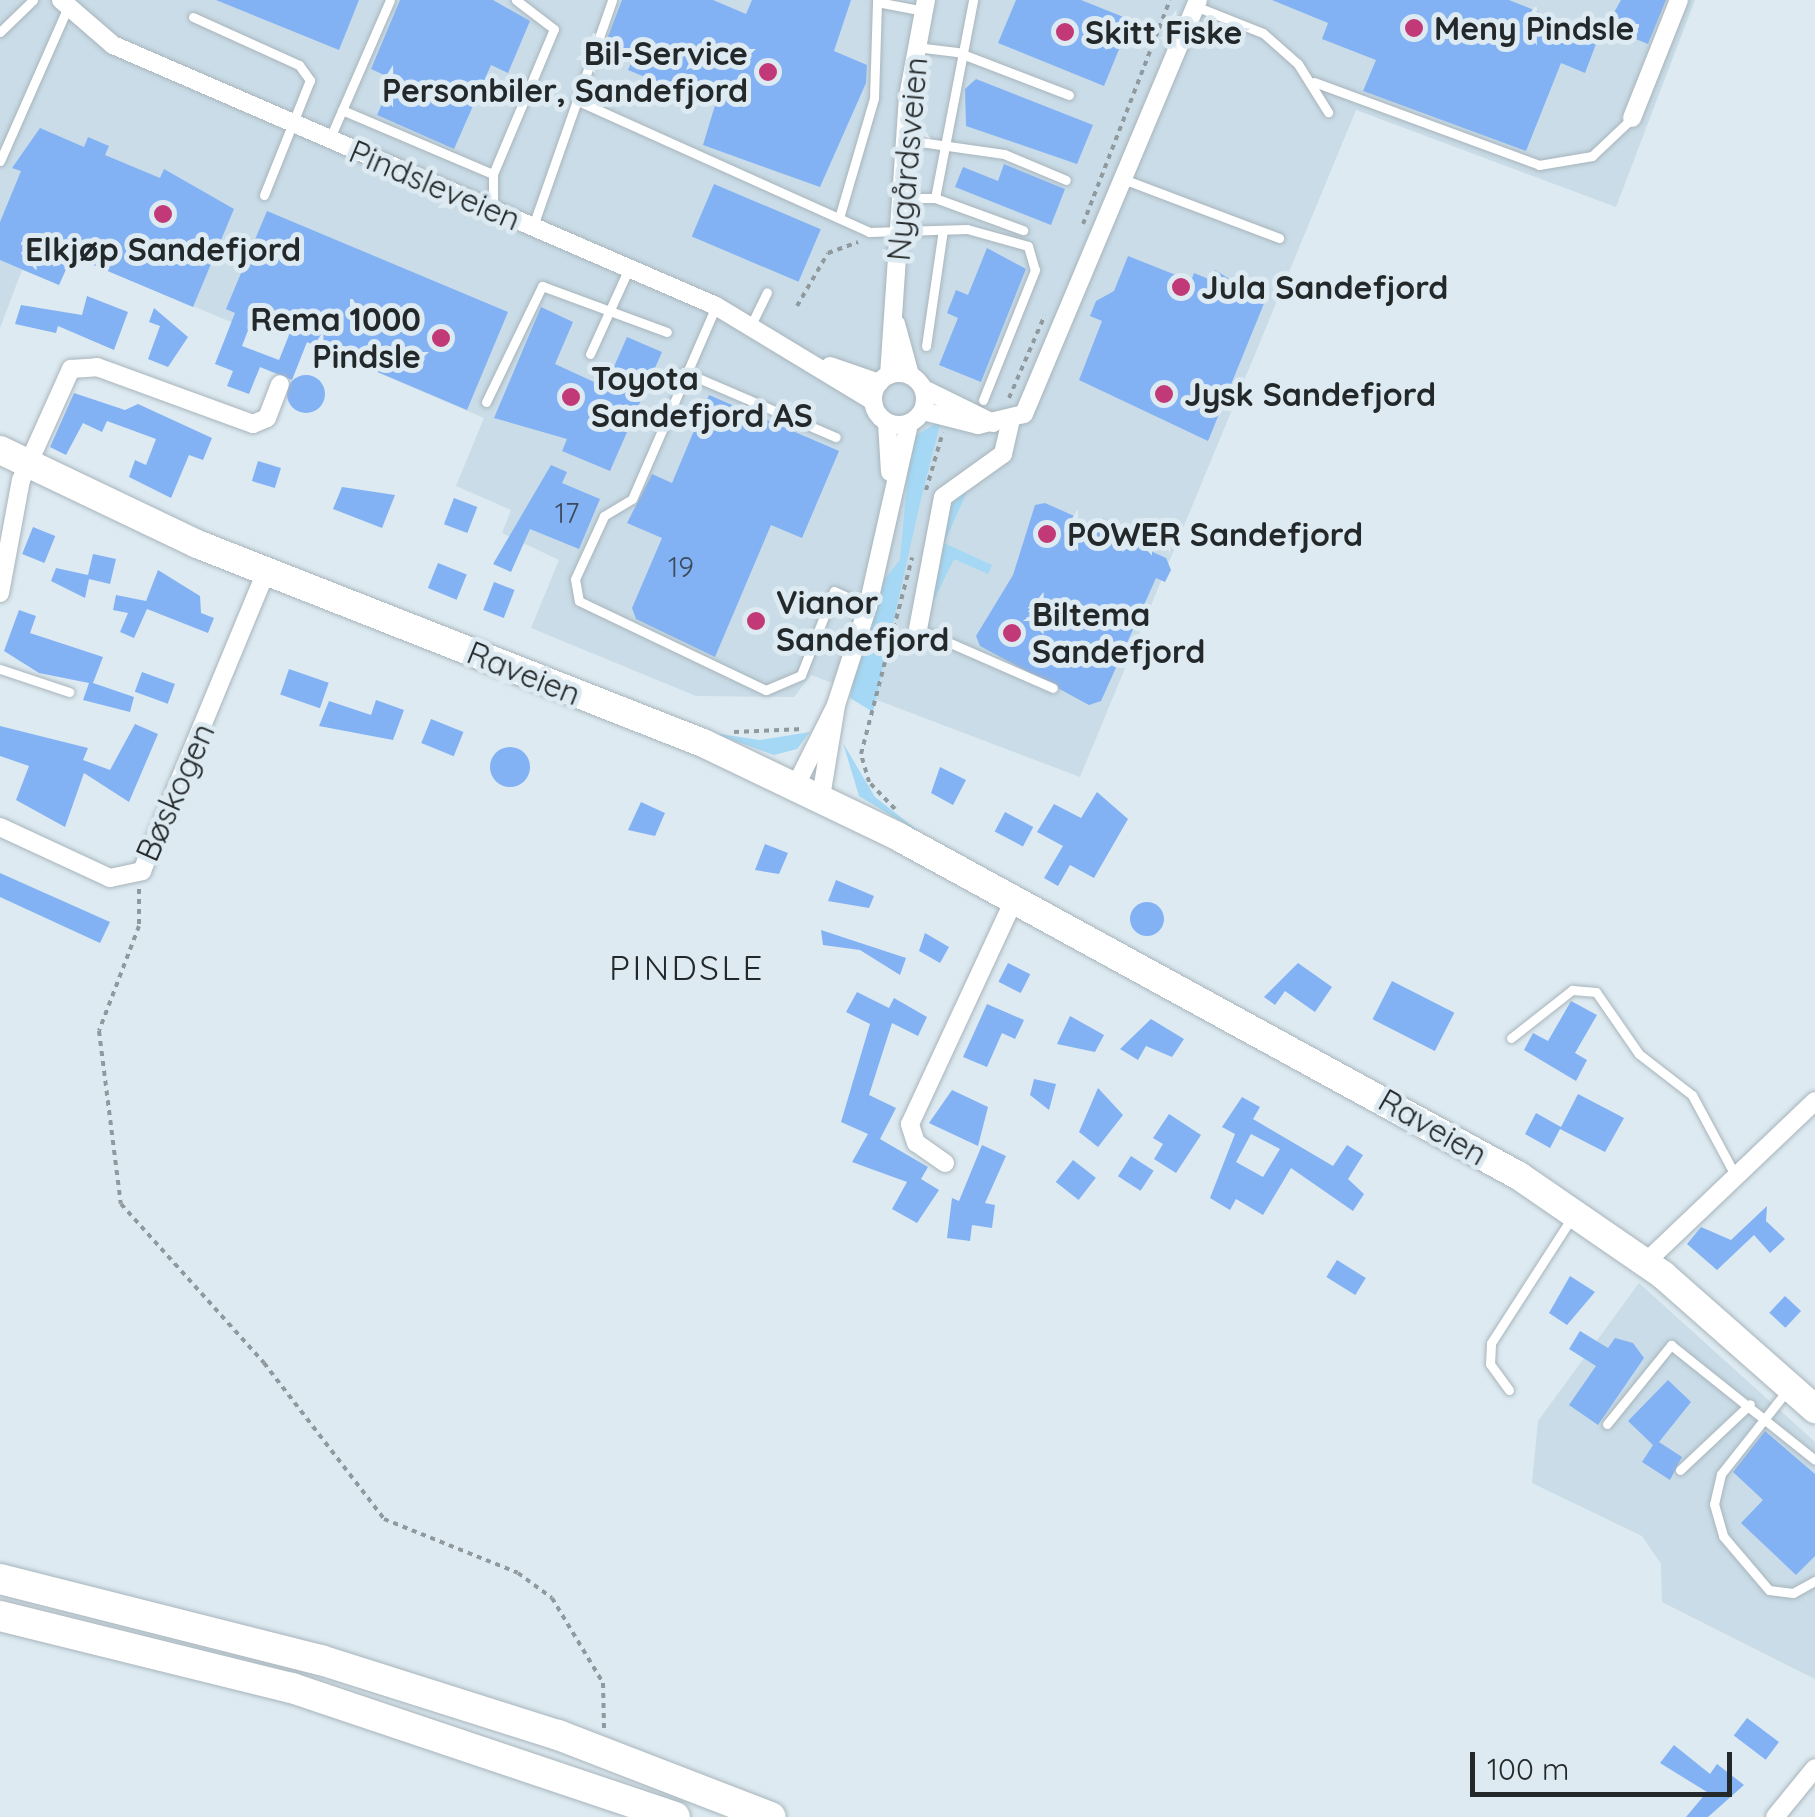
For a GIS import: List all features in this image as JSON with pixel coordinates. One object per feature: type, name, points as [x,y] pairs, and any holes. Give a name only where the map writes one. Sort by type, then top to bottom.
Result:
[{"type":"highway","points":[[0,1579],[321,1660],[558,1735],[772,1817]]},
{"type":"highway","points":[[0,1616],[382,1714],[675,1817]]},
{"type":"main road","name":"Raveien","points":[[0,450],[266,572],[808,791],[1411,1112],[1575,1212],[1646,1262],[1815,1409]]},
{"type":"street","points":[[1632,118],[1679,0]]},
{"type":"street","points":[[808,791],[868,606],[890,488],[909,424],[923,411],[1002,423],[1034,396],[1196,2]]},
{"type":"street","name":"Pindsleveien","points":[[64,4],[114,44],[294,126],[716,306],[816,361],[880,386],[917,382]]},
{"type":"street","name":"Nygårdsveien","points":[[880,386],[895,318],[904,140],[925,6]]},
{"type":"street","name":"Nygårdsveien","points":[[895,318],[923,411]]},
{"type":"street","points":[[0,593],[26,465],[58,386],[80,366],[253,424],[267,418],[280,384]]},
{"type":"street","points":[[917,382],[1002,423]]},
{"type":"street","points":[[880,386],[887,423],[890,488]]},
{"type":"street","points":[[887,423],[909,424]]},
{"type":"street","points":[[918,629],[943,497],[1003,454],[1002,423]]},
{"type":"street","name":"Bøskogen","points":[[0,827],[110,878],[136,874],[149,864],[266,572]]},
{"type":"street","points":[[808,791],[836,705]]},
{"type":"street","points":[[945,1162],[916,1143],[910,1124],[1014,900]]},
{"type":"street","points":[[1646,1262],[1815,1101]]},
{"type":"street","points":[[1775,1817],[1815,1768]]},
{"type":"lane","points":[[0,32],[33,0]]},
{"type":"lane","points":[[329,141],[390,0]]},
{"type":"lane","points":[[493,210],[493,174],[554,29],[516,0]]},
{"type":"lane","points":[[532,226],[612,0]]},
{"type":"lane","points":[[935,198],[957,52],[973,0]]},
{"type":"lane","points":[[839,218],[874,98],[877,1],[925,6]]},
{"type":"lane","points":[[1196,2],[1263,34],[1314,82],[1328,112]]},
{"type":"lane","points":[[0,161],[64,4]]},
{"type":"lane","points":[[193,16],[305,71],[310,91],[264,195]]},
{"type":"lane","points":[[916,47],[957,52],[1069,95]]},
{"type":"lane","points":[[1314,82],[1539,165],[1592,156],[1632,118]]},
{"type":"lane","points":[[578,101],[870,232],[981,232],[1028,246],[1037,258],[983,400]]},
{"type":"lane","points":[[342,110],[493,174]]},
{"type":"lane","points":[[904,140],[946,142],[1066,180]]},
{"type":"lane","points":[[1121,178],[1279,238]]},
{"type":"lane","points":[[899,198],[935,198],[1023,230]]},
{"type":"lane","points":[[926,346],[943,230]]},
{"type":"lane","points":[[590,354],[629,268]]},
{"type":"lane","points":[[486,402],[542,286],[610,306],[667,332]]},
{"type":"lane","points":[[752,324],[766,292]]},
{"type":"lane","points":[[716,306],[684,372],[632,499],[604,516],[575,578],[579,602],[766,690],[801,675],[834,591],[868,606]]},
{"type":"lane","points":[[684,372],[836,438]]},
{"type":"lane","points":[[918,629],[1052,688]]},
{"type":"lane","points":[[0,669],[70,692]]},
{"type":"lane","points":[[1512,1038],[1572,990],[1596,992],[1639,1054],[1692,1095],[1736,1175]]},
{"type":"lane","points":[[1509,1390],[1490,1364],[1491,1343],[1575,1212]]},
{"type":"lane","points":[[1607,1424],[1664,1345],[1767,1414],[1815,1460]]},
{"type":"lane","points":[[1791,1386],[1722,1474],[1717,1519],[1742,1566],[1768,1590],[1792,1593],[1815,1581]]},
{"type":"lane","points":[[1680,1470],[1750,1404]]},
{"type":"path","points":[[1075,243],[1170,0]]},
{"type":"path","points":[[797,306],[828,253],[870,232]]},
{"type":"path","points":[[1006,402],[1047,310]]},
{"type":"path","points":[[922,507],[946,423]]},
{"type":"path","points":[[874,791],[862,743],[914,550]]},
{"type":"path","points":[[723,730],[814,728]]},
{"type":"path","points":[[846,738],[862,743]]},
{"type":"path","points":[[136,874],[139,926],[98,1042],[122,1204],[264,1363],[384,1520],[518,1574],[552,1598],[603,1683],[604,1728]]},
{"type":"shaded area","points":[[0,0],[1695,0],[1616,207],[1356,110],[1080,777],[811,675],[794,697],[696,696],[531,628],[559,560],[502,533],[511,510],[456,486],[484,418],[273,328],[248,329],[72,256],[59,285],[22,270],[0,328]]},
{"type":"shaded area","points":[[941,420],[873,712],[850,698],[853,679],[883,581],[900,560],[911,439]]},
{"type":"shaded area","points":[[972,481],[944,543],[992,565],[988,574],[954,559],[928,612],[946,511]]},
{"type":"shaded area","points":[[810,732],[797,749],[774,755],[713,733],[760,740]]},
{"type":"shaded area","points":[[843,743],[875,797],[922,834],[859,796]]},
{"type":"shaded area","points":[[1639,1283],[1815,1442],[1815,1679],[1662,1602],[1661,1564],[1642,1536],[1532,1483],[1538,1421]]},
{"type":"building","points":[[216,0],[359,0],[339,50]]},
{"type":"building","points":[[400,0],[493,0],[530,21],[508,73],[491,65],[454,149],[377,115],[393,79],[371,69]]},
{"type":"building","points":[[622,0],[713,0],[746,14],[752,0],[851,0],[834,51],[867,65],[866,83],[820,187],[703,145],[719,92],[682,77],[677,90],[628,70],[634,56],[605,44]]},
{"type":"building","name":"Skitt Fiske","points":[[1016,0],[1081,0],[1131,20],[1104,86],[998,43]]},
{"type":"building","points":[[1272,0],[1509,0],[1599,36],[1585,73],[1561,63],[1526,151],[1363,91],[1376,60],[1322,39],[1328,23]]},
{"type":"building","points":[[1621,0],[1666,0],[1648,44],[1606,27]]},
{"type":"building","points":[[976,79],[1093,125],[1077,164],[966,126],[965,89]]},
{"type":"building","points":[[40,128],[84,147],[88,137],[109,146],[105,155],[160,178],[164,169],[234,209],[193,307],[72,256],[59,285],[0,260],[0,222],[21,171],[12,168]]},
{"type":"building","points":[[1004,164],[1065,189],[1051,225],[955,187],[963,167],[998,181]]},
{"type":"building","points":[[714,184],[821,229],[799,282],[692,236]]},
{"type":"building","points":[[267,211],[508,312],[467,410],[307,342],[292,380],[260,367],[249,394],[227,386],[233,371],[215,364],[235,313],[226,309]],"holes":[[[252,320],[289,335],[279,360],[242,346]]]},
{"type":"building","points":[[987,248],[1026,269],[981,382],[939,365],[958,318],[947,313],[956,290],[968,295]]},
{"type":"building","points":[[1128,256],[1191,281],[1194,273],[1211,280],[1215,270],[1265,301],[1208,441],[1079,380],[1102,321],[1090,316],[1096,301],[1114,291]]},
{"type":"building","points":[[87,296],[128,312],[114,350],[58,326],[56,333],[15,324],[21,305],[82,315]]},
{"type":"building","name":"Toyota Sandefjord AS","points":[[541,307],[573,322],[555,364],[605,387],[627,337],[662,352],[610,471],[562,451],[567,439],[494,418]]},
{"type":"building","points":[[154,308],[188,337],[168,367],[148,359],[160,326],[149,322]]},
{"type":"building","points":[[306,375],[320,380],[325,394],[320,408],[306,413],[292,408],[287,394],[292,380]]},
{"type":"building","points":[[74,393],[125,410],[138,404],[212,438],[203,460],[189,455],[171,498],[129,477],[135,460],[146,465],[156,439],[107,421],[102,432],[83,423],[66,455],[50,447]]},
{"type":"building","points":[[709,395],[839,451],[802,538],[771,525],[715,657],[636,619],[632,608],[662,538],[627,523],[652,474],[672,483]]},
{"type":"building","points":[[258,461],[281,468],[275,488],[252,481]]},
{"type":"building","points":[[551,465],[567,472],[562,483],[600,499],[579,549],[530,529],[511,572],[493,564]]},
{"type":"building","points":[[342,487],[395,495],[382,528],[333,509]]},
{"type":"building","points":[[454,498],[477,507],[467,533],[444,524]]},
{"type":"building","points":[[1045,503],[1099,527],[1103,518],[1115,524],[1111,533],[1166,558],[1171,570],[1165,582],[1156,578],[1101,701],[1089,705],[980,646],[976,636],[1013,575],[1035,505]]},
{"type":"building","points":[[33,527],[55,536],[44,563],[22,554]]},
{"type":"building","points":[[93,554],[116,559],[110,584],[89,579],[85,598],[51,581],[56,568],[88,575]]},
{"type":"building","points":[[438,563],[467,575],[457,600],[428,588]]},
{"type":"building","points":[[158,570],[200,596],[201,613],[214,618],[208,633],[147,609],[134,638],[120,632],[128,613],[113,610],[116,595],[146,601]]},
{"type":"building","points":[[494,582],[515,590],[504,618],[483,610]]},
{"type":"building","points":[[19,610],[36,616],[30,633],[103,657],[93,683],[134,697],[130,712],[83,700],[89,683],[39,673],[4,651]]},
{"type":"building","points":[[289,669],[329,683],[320,708],[280,695]]},
{"type":"building","points":[[142,672],[175,684],[168,704],[135,692]]},
{"type":"building","points":[[376,700],[404,710],[393,740],[319,726],[329,701],[371,715]]},
{"type":"building","points":[[431,719],[463,732],[454,756],[421,743]]},
{"type":"building","points":[[135,724],[158,734],[129,802],[84,773],[65,827],[16,800],[29,766],[0,756],[0,726],[88,748],[83,760],[110,770]]},
{"type":"building","points":[[510,747],[524,753],[530,767],[524,781],[510,787],[496,781],[490,767],[496,753]]},
{"type":"building","points":[[940,767],[966,780],[953,805],[931,793]]},
{"type":"building","points":[[1097,792],[1128,819],[1094,878],[1070,865],[1058,886],[1044,878],[1063,846],[1037,832],[1054,804],[1081,818]]},
{"type":"building","points":[[641,802],[665,813],[655,836],[628,830]]},
{"type":"building","points":[[1005,812],[1033,827],[1023,846],[995,831]]},
{"type":"building","points":[[765,844],[788,853],[779,874],[755,870]]},
{"type":"building","points":[[0,873],[110,922],[100,943],[0,897]]},
{"type":"building","points":[[836,880],[874,896],[869,908],[828,901]]},
{"type":"building","points":[[1147,902],[1159,907],[1164,919],[1159,931],[1147,936],[1135,931],[1130,919],[1135,907]]},
{"type":"building","points":[[821,930],[906,958],[900,975],[860,950],[823,945]]},
{"type":"building","points":[[925,933],[949,947],[940,963],[919,951]]},
{"type":"building","points":[[1008,963],[1030,974],[1021,993],[998,982]]},
{"type":"building","points":[[1298,963],[1332,987],[1315,1012],[1285,991],[1275,1005],[1264,997]]},
{"type":"building","points":[[1392,981],[1454,1013],[1435,1051],[1372,1019]]},
{"type":"building","points":[[857,992],[889,1008],[894,998],[927,1017],[918,1036],[892,1023],[869,1095],[896,1108],[880,1139],[928,1167],[921,1179],[939,1190],[917,1223],[892,1209],[907,1182],[852,1162],[868,1134],[841,1122],[870,1024],[846,1012]]},
{"type":"building","points":[[1571,1001],[1597,1015],[1575,1053],[1587,1060],[1576,1081],[1524,1050],[1533,1033],[1548,1041]]},
{"type":"building","points":[[987,1004],[1024,1020],[1015,1039],[1002,1033],[987,1067],[963,1057]]},
{"type":"building","points":[[1070,1016],[1104,1035],[1095,1052],[1057,1044]]},
{"type":"building","points":[[1151,1019],[1184,1039],[1172,1057],[1146,1046],[1138,1060],[1120,1049]]},
{"type":"building","points":[[1034,1079],[1056,1084],[1049,1110],[1030,1095]]},
{"type":"building","points":[[1098,1088],[1123,1115],[1098,1147],[1079,1132]]},
{"type":"building","points":[[952,1090],[988,1107],[978,1146],[929,1123]]},
{"type":"building","points":[[1578,1094],[1624,1118],[1605,1152],[1560,1129],[1550,1148],[1525,1134],[1536,1113],[1561,1127]]},
{"type":"building","points":[[1242,1097],[1260,1107],[1253,1119],[1333,1166],[1347,1145],[1363,1155],[1348,1179],[1364,1194],[1353,1211],[1291,1168],[1263,1215],[1236,1199],[1230,1210],[1210,1198],[1235,1134],[1222,1127]],"holes":[[[1251,1134],[1280,1149],[1263,1177],[1236,1162]]]},
{"type":"building","points":[[1169,1114],[1201,1135],[1176,1173],[1154,1159],[1163,1144],[1153,1138]]},
{"type":"building","points":[[982,1145],[1006,1156],[985,1203],[995,1205],[992,1228],[972,1225],[970,1241],[947,1238],[952,1198],[959,1201]]},
{"type":"building","points":[[1131,1156],[1154,1171],[1141,1191],[1118,1176]]},
{"type":"building","points":[[1073,1160],[1096,1178],[1079,1200],[1056,1182]]},
{"type":"building","points":[[1767,1206],[1766,1221],[1785,1239],[1770,1253],[1754,1235],[1717,1270],[1687,1244],[1701,1227],[1731,1240]]},
{"type":"building","points":[[1337,1260],[1366,1278],[1355,1295],[1326,1277]]},
{"type":"building","points":[[1570,1276],[1595,1292],[1567,1325],[1549,1313]]},
{"type":"building","points":[[1785,1296],[1801,1311],[1785,1328],[1769,1313]]},
{"type":"building","points":[[1580,1331],[1608,1348],[1615,1338],[1633,1343],[1644,1358],[1598,1425],[1569,1405],[1596,1366],[1569,1349]]},
{"type":"building","points":[[1668,1380],[1691,1402],[1659,1442],[1682,1457],[1670,1480],[1642,1462],[1653,1445],[1628,1421]]},
{"type":"building","points":[[1765,1431],[1815,1474],[1815,1556],[1796,1575],[1741,1523],[1763,1500],[1733,1472]]},
{"type":"building","points":[[1747,1718],[1779,1742],[1766,1760],[1734,1736]]},
{"type":"building","points":[[1674,1745],[1710,1774],[1717,1764],[1744,1785],[1708,1817],[1686,1817],[1707,1792],[1660,1763]]},
{"type":"place","name":"Meny Pindsle","points":[[1414,28]]},
{"type":"place","name":"Skitt Fiske","points":[[1065,32]]},
{"type":"place","name":"Bil-Service Personbiler, Sandefjord","points":[[768,72]]},
{"type":"place","name":"Elkjøp Sandefjord","points":[[163,214]]},
{"type":"place","name":"Jula Sandefjord","points":[[1181,287]]},
{"type":"place","name":"Rema 1000 Pindsle","points":[[441,338]]},
{"type":"place","name":"Jysk Sandefjord","points":[[1164,394]]},
{"type":"place","name":"Toyota Sandefjord AS","points":[[571,397]]},
{"type":"place","name":"POWER Sandefjord","points":[[1047,534]]},
{"type":"place","name":"Vianor Sandefjord","points":[[756,621]]},
{"type":"place","name":"Biltema Sandefjord","points":[[1012,633]]},
{"type":"district","name":"PINDSLE","points":[[687,967]]}]
